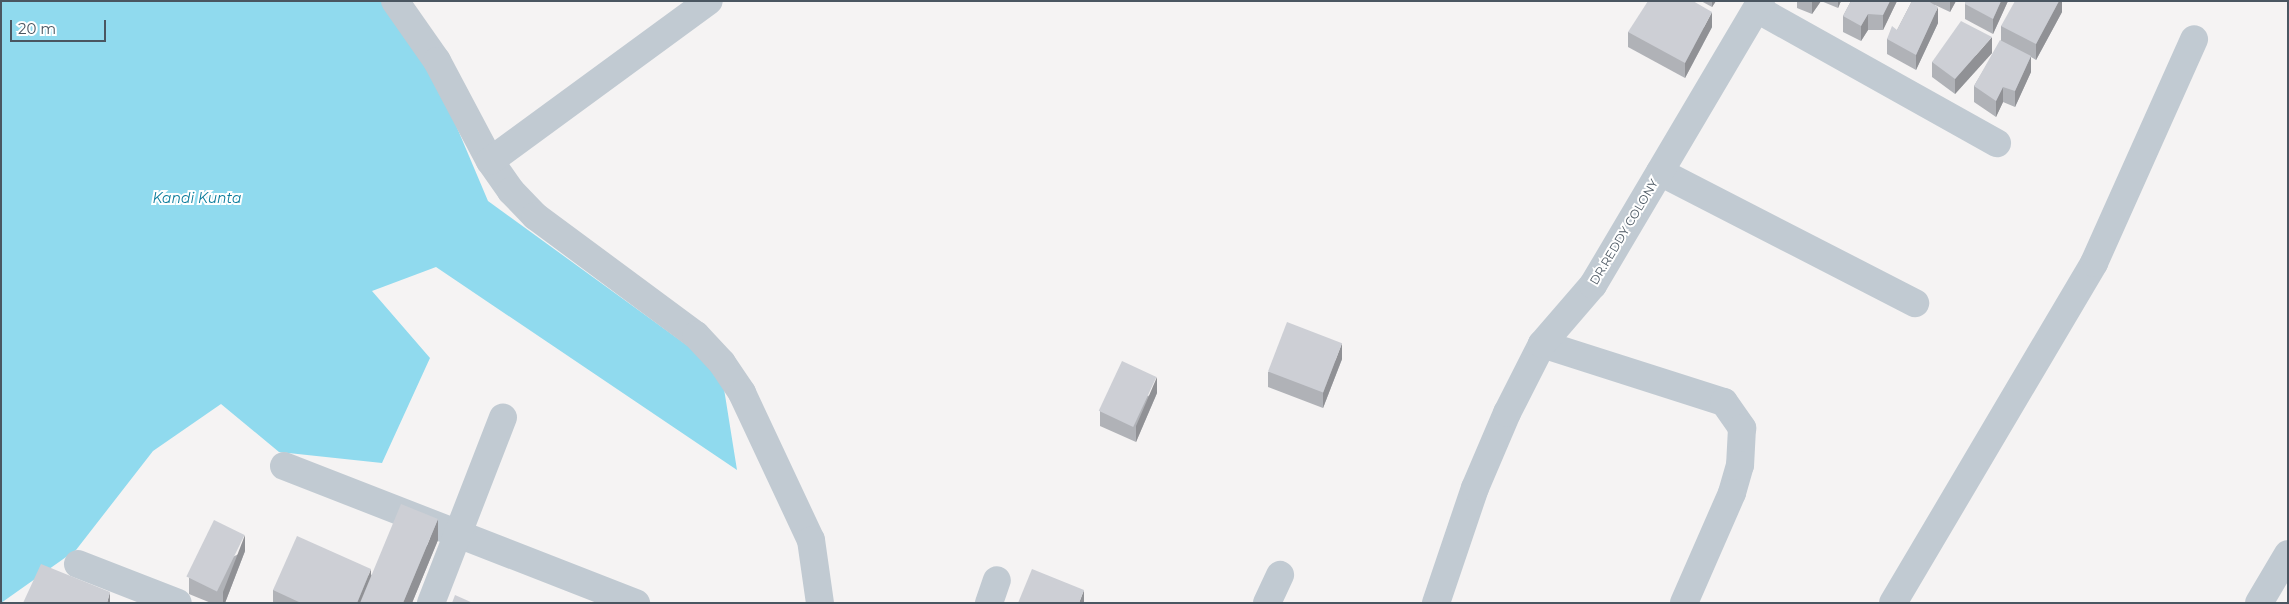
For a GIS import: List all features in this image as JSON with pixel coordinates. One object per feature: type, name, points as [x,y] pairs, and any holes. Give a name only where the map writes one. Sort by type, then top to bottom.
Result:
[{"type":"street","points":[[395,1],[436,61],[490,161],[535,216],[696,335],[722,363],[742,393],[811,540],[820,603]]},
{"type":"street","points":[[490,161],[708,1]]},
{"type":"street","points":[[1759,5],[1997,143]]},
{"type":"street","name":"DR.REDDY COLONY","points":[[1436,603],[1475,488],[1542,344],[1592,285],[1759,5]]},
{"type":"street","points":[[1893,603],[2094,263],[2194,39]]},
{"type":"street","points":[[1660,172],[1915,303]]},
{"type":"street","points":[[1542,344],[1724,402],[1742,428],[1740,465],[1732,494],[1684,603]]},
{"type":"street","points":[[431,603],[503,417]]},
{"type":"street","points":[[284,466],[636,603]]},
{"type":"street","points":[[2259,603],[2288,554]]},
{"type":"street","points":[[78,564],[178,603]]},
{"type":"street","points":[[1267,603],[1280,575]]},
{"type":"water","name":"Kandi Kunta","points":[[1,1],[383,1],[428,59],[488,201],[721,370],[737,470],[436,267],[372,291],[430,358],[382,463],[279,452],[221,404],[153,451],[76,550],[1,603]]},
{"type":"building","points":[[1648,1],[1693,1],[1712,12],[1685,63],[1628,32]]},
{"type":"building","points":[[1851,1],[1890,1],[1883,15],[1868,14],[1861,26],[1843,16]]},
{"type":"building","points":[[1912,1],[1928,1],[1938,7],[1916,55],[1887,39],[1892,26],[1897,30]]},
{"type":"building","points":[[1966,1],[2001,1],[1993,19],[1965,4]]},
{"type":"building","points":[[2015,1],[2059,1],[2036,44],[2001,26]]},
{"type":"building","points":[[1961,21],[1992,37],[1955,79],[1932,62]]},
{"type":"building","points":[[2000,40],[2031,56],[2015,91],[2003,87],[1996,101],[1974,86]]},
{"type":"building","points":[[1287,322],[1342,343],[1323,393],[1268,371]]},
{"type":"building","points":[[1122,361],[1156,377],[1133,427],[1099,411]]},
{"type":"building","points":[[401,504],[438,519],[403,603],[360,603]]},
{"type":"building","points":[[214,520],[245,535],[217,592],[186,577]]},
{"type":"building","points":[[297,536],[371,569],[357,603],[301,603],[273,590]]},
{"type":"building","points":[[41,564],[110,592],[107,603],[23,603]]},
{"type":"building","points":[[1032,569],[1084,590],[1079,603],[1018,603]]},
{"type":"building","points":[[455,595],[473,603],[452,603]]}]
